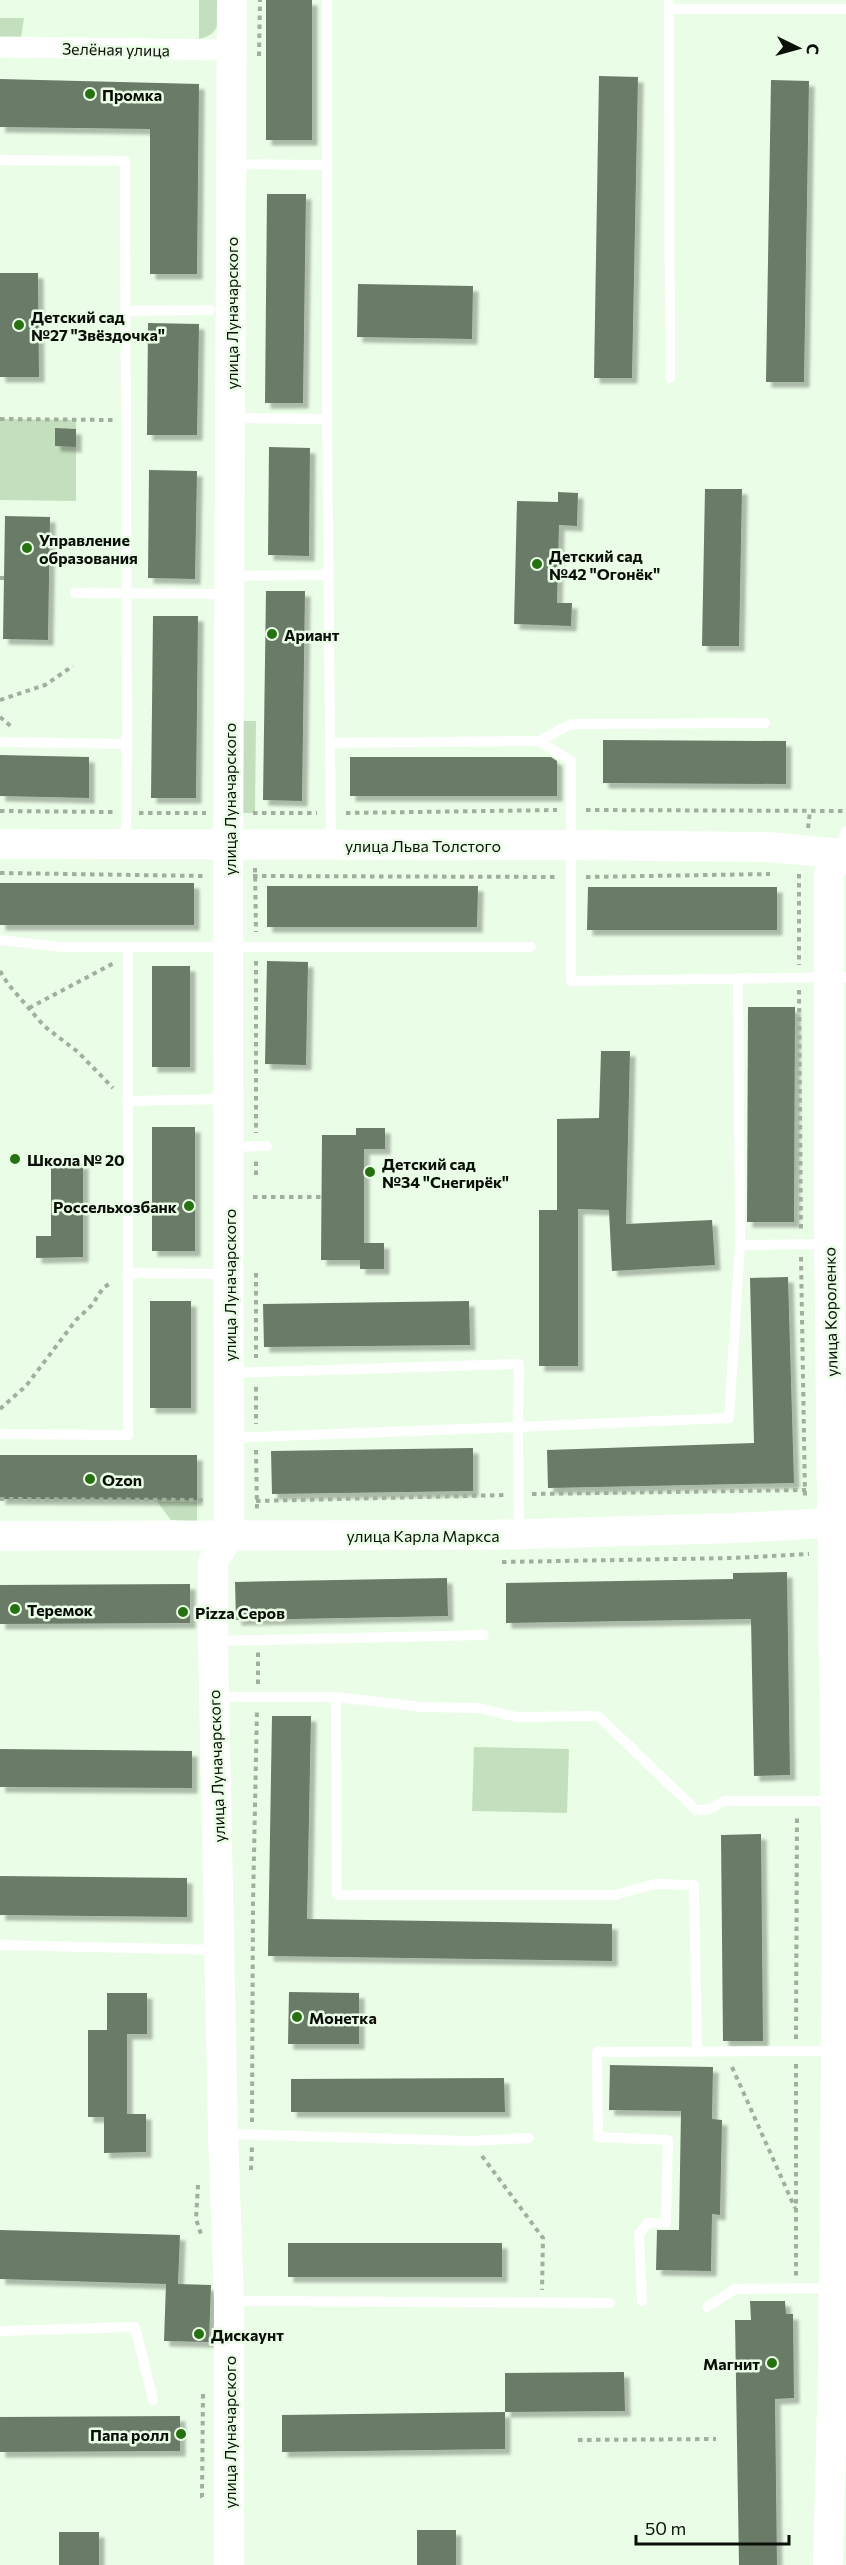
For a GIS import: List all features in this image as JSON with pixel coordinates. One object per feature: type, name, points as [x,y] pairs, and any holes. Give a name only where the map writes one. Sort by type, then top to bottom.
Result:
[{"type":"street","name":"улица Луначарского","points":[[229,2565],[229,2301],[237,2134],[219,1950],[213,1562],[243,1535],[242,1271],[249,1198],[250,1147],[229,1099],[242,947],[242,876],[228,846],[232,0]]},
{"type":"street","name":"Зелёная улица","points":[[0,47],[232,50]]},
{"type":"street","name":"улица Льва Толстого","points":[[0,844],[767,847],[840,853]]},
{"type":"street","name":"улица Короленко","points":[[831,2561],[836,2051],[842,1938],[837,1801],[841,1663],[833,1553],[839,1522],[832,1489],[839,1428],[829,1244],[840,853]]},
{"type":"street","name":"улица Карла Маркса","points":[[0,1536],[519,1534],[735,1528],[839,1522]]},
{"type":"lane","points":[[327,1],[327,419],[332,845]]},
{"type":"lane","points":[[670,378],[669,5],[846,9]]},
{"type":"lane","points":[[0,160],[125,161],[126,845]]},
{"type":"lane","points":[[231,164],[326,165]]},
{"type":"lane","points":[[126,311],[210,310]]},
{"type":"lane","points":[[230,418],[327,419]]},
{"type":"lane","points":[[75,593],[127,593],[329,575]]},
{"type":"lane","points":[[330,743],[539,741],[571,724],[765,723]]},
{"type":"lane","points":[[539,741],[571,761],[573,877],[571,981],[838,977]]},
{"type":"lane","points":[[0,742],[127,744]]},
{"type":"lane","points":[[0,940],[62,947],[531,947]]},
{"type":"lane","points":[[0,1434],[128,1435],[128,947]]},
{"type":"lane","points":[[243,1438],[729,1418],[740,1245],[738,978]]},
{"type":"lane","points":[[127,1101],[229,1099]]},
{"type":"lane","points":[[740,1245],[829,1244]]},
{"type":"lane","points":[[127,1273],[242,1271]]},
{"type":"lane","points":[[242,1373],[519,1364],[519,1534]]},
{"type":"lane","points":[[213,1641],[484,1635]]},
{"type":"lane","points":[[214,1696],[336,1697],[422,1707],[479,1708],[517,1717],[598,1716],[696,1810],[708,1810],[724,1801],[837,1801]]},
{"type":"lane","points":[[336,1697],[337,1896],[615,1895],[655,1884],[694,1885],[697,2052]]},
{"type":"lane","points":[[0,1945],[219,1950]]},
{"type":"lane","points":[[642,2301],[639,2234],[648,2223],[666,2223],[668,2140],[598,2137],[597,2052],[836,2051]]},
{"type":"lane","points":[[237,2134],[471,2141],[529,2138]]},
{"type":"lane","points":[[707,2307],[735,2289],[835,2288]]},
{"type":"lane","points":[[229,2301],[609,2303]]},
{"type":"lane","points":[[0,2331],[135,2327],[153,2400]]},
{"type":"path","points":[[0,419],[125,420]]},
{"type":"path","points":[[0,700],[45,684],[73,666]]},
{"type":"path","points":[[229,813],[572,810],[846,812]]},
{"type":"path","points":[[798,874],[840,853]]},
{"type":"path","points":[[0,873],[573,877],[775,874]]},
{"type":"path","points":[[242,876],[242,947],[250,1147],[256,1177]]},
{"type":"path","points":[[29,1008],[116,962],[128,947]]},
{"type":"path","points":[[0,970],[8,984],[44,1026],[78,1052],[127,1101]]},
{"type":"path","points":[[249,1198],[321,1197]]},
{"type":"path","points":[[242,1271],[243,1535]]},
{"type":"path","points":[[0,1409],[26,1386],[76,1320],[92,1305],[103,1288],[127,1273]]},
{"type":"path","points":[[0,1499],[243,1501],[832,1489]]},
{"type":"path","points":[[498,1562],[733,1558],[833,1553]]},
{"type":"path","points":[[251,2182],[237,2134],[253,1902],[258,1640]]},
{"type":"path","points":[[796,2288],[797,1801]]},
{"type":"path","points":[[726,2052],[796,2211]]},
{"type":"path","points":[[471,2141],[543,2238],[542,2303]]},
{"type":"path","points":[[578,2440],[716,2439]]},
{"type":"green space","points":[[199,0],[220,0],[219,20],[215,30],[212,34],[199,39]]},
{"type":"green space","points":[[0,18],[24,18],[21,38],[0,37]]},
{"type":"green space","points":[[0,419],[76,420],[76,501],[0,500]]},
{"type":"green space","points":[[235,721],[256,721],[255,813],[235,813]]},
{"type":"green space","points":[[156,1500],[197,1500],[197,1521],[171,1520]]},
{"type":"green space","points":[[474,1747],[569,1749],[567,1813],[472,1811]]},
{"type":"building","points":[[266,0],[312,0],[312,140],[266,140]]},
{"type":"building","points":[[599,76],[638,77],[632,378],[594,378]]},
{"type":"building","points":[[0,79],[199,84],[197,274],[150,274],[150,129],[0,127]]},
{"type":"building","points":[[771,80],[809,81],[804,382],[766,382]]},
{"type":"building","points":[[267,194],[306,194],[303,403],[265,403]]},
{"type":"building","name":"Детский сад №27 \"Звёздочка\"","points":[[0,273],[38,273],[39,377],[0,377]]},
{"type":"building","points":[[358,284],[473,286],[472,339],[357,337]]},
{"type":"building","points":[[148,323],[199,324],[197,435],[147,435]]},
{"type":"building","points":[[55,428],[76,429],[76,447],[55,446]]},
{"type":"building","points":[[269,447],[310,448],[309,556],[268,555]]},
{"type":"building","points":[[149,470],[197,471],[195,579],[148,578]]},
{"type":"building","points":[[705,489],[742,489],[739,646],[702,646]]},
{"type":"building","name":"Детский сад №42 \"Огонёк\"","points":[[558,492],[578,493],[577,526],[559,525],[557,603],[572,603],[571,626],[514,624],[517,501],[558,502]]},
{"type":"building","name":"Управление образования","points":[[5,516],[50,517],[48,640],[3,639]]},
{"type":"building","points":[[266,591],[305,591],[302,801],[263,800]]},
{"type":"building","points":[[153,616],[198,616],[196,798],[151,798]]},
{"type":"building","points":[[603,740],[786,741],[786,784],[603,783]]},
{"type":"building","points":[[0,755],[89,757],[89,798],[0,796]]},
{"type":"building","points":[[350,757],[551,757],[557,761],[557,796],[350,796]]},
{"type":"building","points":[[0,883],[194,883],[194,925],[0,925]]},
{"type":"building","points":[[267,886],[478,886],[477,927],[267,927]]},
{"type":"building","points":[[588,887],[777,887],[777,930],[587,930]]},
{"type":"building","points":[[267,961],[308,962],[306,1065],[265,1064]]},
{"type":"building","points":[[152,966],[190,966],[190,1067],[152,1067]]},
{"type":"building","points":[[748,1007],[795,1007],[794,1222],[747,1222]]},
{"type":"building","points":[[601,1051],[630,1051],[626,1224],[712,1220],[715,1265],[612,1271],[609,1210],[578,1209],[578,1366],[539,1366],[539,1210],[557,1210],[557,1119],[599,1118]]},
{"type":"building","points":[[152,1127],[195,1127],[195,1251],[152,1251]]},
{"type":"building","points":[[356,1128],[385,1128],[385,1149],[364,1149],[364,1243],[384,1243],[384,1269],[360,1269],[360,1260],[321,1260],[322,1135],[356,1135]]},
{"type":"building","points":[[83,1163],[83,1257],[36,1258],[36,1236],[51,1236],[51,1164]]},
{"type":"building","points":[[788,1277],[794,1483],[548,1488],[547,1450],[754,1443],[750,1278]]},
{"type":"building","points":[[150,1301],[191,1301],[191,1408],[150,1408]]},
{"type":"building","points":[[469,1301],[470,1345],[264,1347],[263,1304]]},
{"type":"building","points":[[473,1448],[473,1491],[272,1494],[271,1451]]},
{"type":"building","points":[[0,1455],[197,1455],[197,1500],[0,1499]]},
{"type":"building","points":[[787,1572],[790,1775],[754,1776],[751,1619],[506,1623],[506,1583],[733,1579],[733,1573]]},
{"type":"building","points":[[447,1578],[448,1616],[236,1620],[235,1582]]},
{"type":"building","points":[[190,1584],[190,1623],[0,1624],[0,1585]]},
{"type":"building","points":[[272,1716],[311,1716],[307,1919],[612,1924],[612,1961],[268,1956]]},
{"type":"building","points":[[0,1749],[192,1751],[192,1788],[0,1787]]},
{"type":"building","points":[[761,1834],[763,2041],[723,2041],[721,1835]]},
{"type":"building","points":[[0,1876],[187,1878],[187,1917],[0,1915]]},
{"type":"building","points":[[289,1992],[359,1993],[359,2044],[288,2044]]},
{"type":"building","points":[[107,1993],[147,1993],[147,2034],[127,2034],[127,2114],[146,2114],[146,2152],[104,2153],[104,2117],[88,2117],[88,2030],[107,2030]]},
{"type":"building","points":[[610,2065],[713,2067],[712,2119],[722,2120],[720,2215],[712,2214],[711,2271],[656,2270],[657,2230],[679,2230],[681,2111],[609,2110]]},
{"type":"building","points":[[504,2078],[505,2112],[291,2112],[291,2079]]},
{"type":"building","points":[[0,2230],[180,2235],[178,2284],[211,2285],[209,2342],[164,2341],[166,2284],[0,2279]]},
{"type":"building","points":[[288,2243],[502,2243],[502,2277],[288,2277]]},
{"type":"building","points":[[750,2301],[785,2301],[786,2314],[793,2314],[794,2398],[775,2399],[777,2565],[739,2565],[735,2320],[751,2320]]},
{"type":"building","points":[[624,2372],[625,2411],[505,2412],[505,2373]]},
{"type":"building","points":[[505,2412],[505,2449],[282,2452],[282,2415]]},
{"type":"building","points":[[180,2416],[180,2451],[0,2452],[0,2417]]},
{"type":"building","points":[[417,2530],[456,2530],[456,2565],[417,2565]]},
{"type":"building","points":[[59,2532],[99,2532],[99,2565],[59,2565]]},
{"type":"place","name":"Промка","points":[[90,94]]},
{"type":"place","name":"Детский сад №27 \"Звёздочка\"","points":[[19,325]]},
{"type":"place","name":"Управление образования","points":[[27,548]]},
{"type":"place","name":"Детский сад №42 \"Огонёк\"","points":[[537,564]]},
{"type":"place","name":"Ариант","points":[[272,634]]},
{"type":"place","name":"Школа № 20","points":[[15,1159]]},
{"type":"place","name":"Детский сад №34 \"Снегирёк\"","points":[[370,1172]]},
{"type":"place","name":"Россельхозбанк","points":[[189,1206]]},
{"type":"place","name":"Ozon","points":[[90,1479]]},
{"type":"place","name":"Теремок","points":[[15,1609]]},
{"type":"place","name":"Pizza Серов","points":[[183,1612]]},
{"type":"place","name":"Монетка","points":[[297,2017]]},
{"type":"place","name":"Дискаунт","points":[[199,2334]]},
{"type":"place","name":"Магнит","points":[[772,2363]]},
{"type":"place","name":"Папа ролл","points":[[181,2434]]}]
